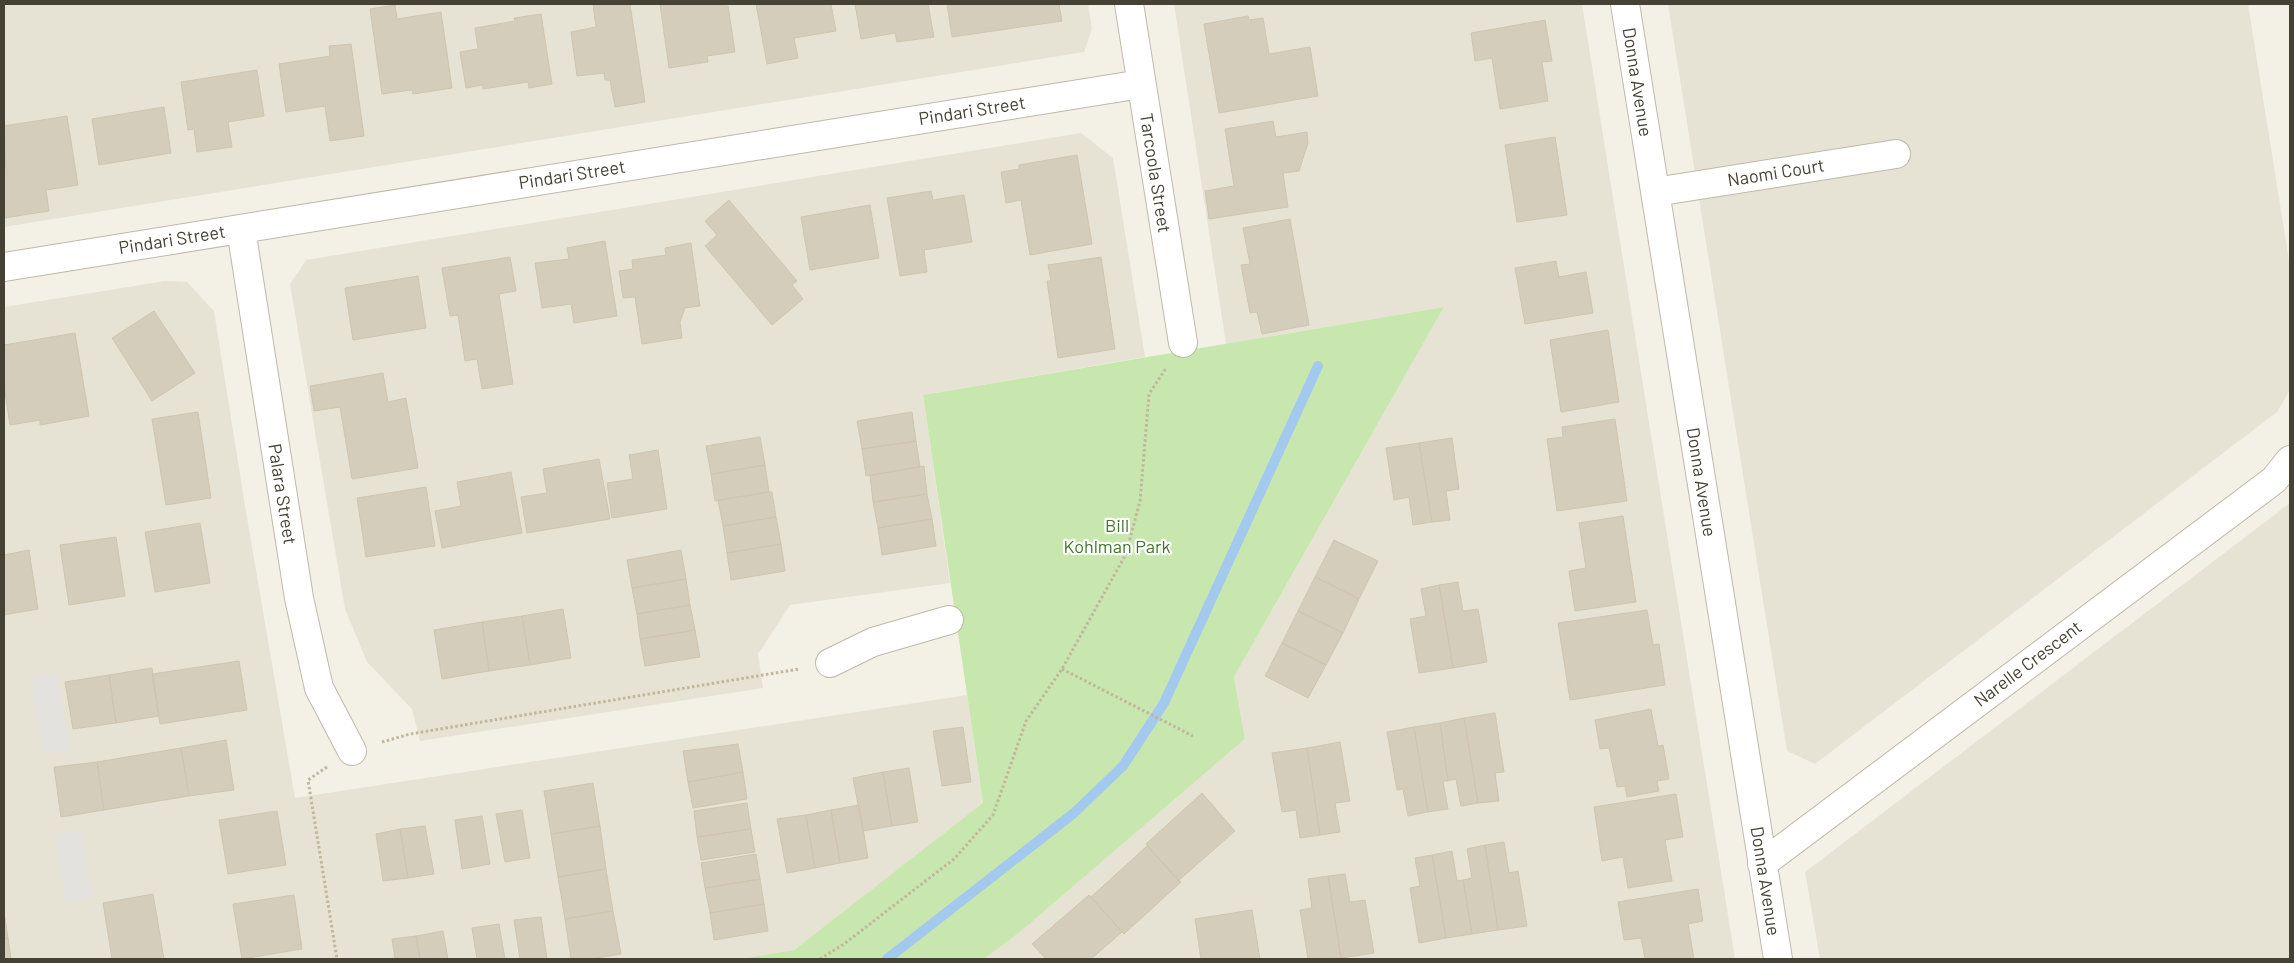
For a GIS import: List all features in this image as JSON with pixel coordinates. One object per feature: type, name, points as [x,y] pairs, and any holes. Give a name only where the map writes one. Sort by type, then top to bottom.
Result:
[{"type":"street","name":"Tarcoola Street","points":[[1129,4],[1182,343]]},
{"type":"street","name":"Donna Avenue","points":[[1625,4],[1778,959]]},
{"type":"street","name":"Pindari Street","points":[[4,267],[1141,84]]},
{"type":"street","name":"Naomi Court","points":[[1655,192],[1896,154]]},
{"type":"street","name":"Palara Street","points":[[241,229],[299,598],[318,688],[352,751]]},
{"type":"street","name":"Narelle Crescent","points":[[1762,864],[2274,480],[2290,460]]},
{"type":"street","points":[[830,663],[873,642],[949,620]]},
{"type":"path","points":[[820,959],[844,944],[954,859],[993,816],[1026,721],[1062,669],[1126,554],[1140,501],[1149,394],[1182,343]]},
{"type":"path","points":[[337,959],[308,780],[352,751],[410,734],[830,663]]},
{"type":"path","points":[[1062,669],[1193,736]]},
{"type":"shaded area","points":[[4,4],[1088,4],[1092,29],[1084,52],[4,227]]},
{"type":"shaded area","points":[[1174,4],[1582,4],[1735,959],[984,959],[1020,932],[1245,739],[1234,677],[1444,307],[1226,344]]},
{"type":"shaded area","points":[[1668,4],[2248,4],[2290,267],[2290,390],[2277,412],[1815,764],[1787,751]]},
{"type":"shaded area","points":[[1081,133],[1113,158],[1145,357],[923,395],[950,583],[790,605],[758,654],[763,688],[420,741],[412,709],[367,662],[345,609],[290,284],[306,260]]},
{"type":"shaded area","points":[[165,281],[187,282],[214,311],[295,798],[967,695],[983,804],[794,950],[740,959],[4,959],[4,307]]},
{"type":"shaded area","points":[[2290,503],[2290,959],[1820,959],[1805,872]]},
{"type":"shaded area","points":[[57,673],[70,751],[43,755],[30,678]]},
{"type":"shaded area","points":[[81,831],[93,897],[66,901],[55,835]]},
{"type":"green space","name":"Bill Kohlman Park","points":[[1444,307],[1234,677],[1245,739],[1020,932],[984,959],[740,959],[794,950],[983,803],[923,395]]},
{"type":"building","points":[[593,4],[630,4],[645,102],[615,107],[610,80],[605,80],[604,73],[577,76],[571,32],[596,27]]},
{"type":"building","points":[[660,4],[724,4],[728,6],[735,52],[707,56],[708,62],[669,68]]},
{"type":"building","points":[[756,4],[831,4],[836,31],[794,38],[798,58],[767,64]]},
{"type":"building","points":[[855,4],[928,4],[934,37],[897,42],[895,33],[861,39]]},
{"type":"building","points":[[947,4],[1059,4],[1062,21],[952,37]]},
{"type":"building","points":[[395,5],[397,19],[441,12],[452,88],[413,94],[412,90],[382,94],[370,9]]},
{"type":"building","points":[[541,14],[552,84],[529,88],[528,82],[483,89],[483,85],[466,88],[460,52],[478,49],[475,28],[515,21],[514,18]]},
{"type":"building","points":[[1248,16],[1249,20],[1263,18],[1269,54],[1310,47],[1318,96],[1219,113],[1204,24]]},
{"type":"building","points":[[1545,20],[1552,61],[1542,62],[1548,101],[1500,109],[1492,58],[1475,61],[1471,33]]},
{"type":"building","points":[[351,44],[364,136],[330,141],[325,106],[286,112],[279,64],[330,56],[329,46]]},
{"type":"building","points":[[257,70],[264,116],[228,122],[232,147],[197,152],[194,129],[188,130],[181,82]]},
{"type":"building","points":[[164,107],[171,153],[99,165],[92,119]]},
{"type":"building","points":[[67,116],[78,185],[46,190],[49,211],[4,218],[4,175],[6,174],[4,126]]},
{"type":"building","points":[[1273,121],[1276,137],[1307,132],[1308,143],[1299,171],[1283,173],[1288,207],[1209,219],[1205,191],[1234,186],[1225,129]]},
{"type":"building","points":[[1555,137],[1567,215],[1517,222],[1505,145]]},
{"type":"building","points":[[1077,155],[1092,244],[1030,255],[1021,200],[1006,203],[1001,172],[1019,169],[1019,165]]},
{"type":"building","points":[[931,191],[933,200],[964,195],[972,242],[924,250],[927,272],[900,276],[887,198]]},
{"type":"building","points":[[729,200],[797,281],[792,285],[803,299],[772,325],[705,246],[717,235],[705,221]]},
{"type":"building","points":[[870,205],[879,258],[810,270],[801,217]]},
{"type":"building","points":[[1290,219],[1309,325],[1262,334],[1257,312],[1250,313],[1241,265],[1250,264],[1243,228]]},
{"type":"building","points":[[605,241],[617,316],[574,323],[571,304],[542,308],[535,263],[569,259],[567,248]]},
{"type":"building","points":[[691,243],[700,306],[685,308],[680,322],[682,338],[642,344],[635,297],[623,298],[619,271],[633,269],[632,260],[666,255],[665,248]]},
{"type":"building","points":[[510,257],[516,291],[499,294],[513,384],[482,389],[477,359],[465,361],[458,315],[450,316],[442,268]]},
{"type":"building","points":[[1101,257],[1115,349],[1058,358],[1047,281],[1051,281],[1048,265]]},
{"type":"building","points":[[1556,261],[1559,277],[1586,272],[1593,313],[1525,324],[1515,268]]},
{"type":"building","points":[[418,276],[426,328],[353,340],[345,288]]},
{"type":"building","points":[[154,311],[195,373],[152,401],[112,338]]},
{"type":"building","points":[[1608,330],[1619,402],[1561,412],[1550,340]]},
{"type":"building","points":[[75,333],[89,416],[40,425],[40,420],[10,425],[4,386],[4,345]]},
{"type":"building","points":[[383,373],[388,402],[406,398],[418,468],[352,479],[340,407],[314,411],[310,386]]},
{"type":"building","points":[[198,412],[211,498],[166,505],[152,419]]},
{"type":"building","points":[[912,412],[916,441],[862,449],[857,421]]},
{"type":"building","points":[[1615,419],[1627,501],[1557,511],[1547,439],[1563,437],[1562,427]]},
{"type":"building","points":[[760,437],[765,465],[711,474],[706,446]]},
{"type":"building","points":[[1452,438],[1459,489],[1446,491],[1450,520],[1432,522],[1419,443]]},
{"type":"building","points":[[916,441],[920,467],[866,476],[862,449]]},
{"type":"building","points":[[1419,443],[1432,522],[1413,525],[1409,497],[1394,500],[1386,448]]},
{"type":"building","points":[[658,450],[667,509],[612,518],[607,483],[633,479],[629,455]]},
{"type":"building","points":[[599,459],[610,519],[527,533],[521,497],[547,493],[543,469]]},
{"type":"building","points":[[765,465],[769,492],[715,501],[711,474]]},
{"type":"building","points":[[924,466],[927,494],[873,502],[870,475]]},
{"type":"building","points":[[511,472],[522,533],[442,548],[435,511],[461,506],[457,482]]},
{"type":"building","points":[[426,487],[435,546],[366,557],[357,498]]},
{"type":"building","points":[[772,492],[776,517],[723,526],[718,500]]},
{"type":"building","points":[[927,494],[932,519],[878,528],[873,502]]},
{"type":"building","points":[[1623,516],[1636,602],[1575,611],[1569,571],[1586,568],[1579,523]]},
{"type":"building","points":[[776,517],[781,544],[727,553],[723,526]]},
{"type":"building","points":[[932,519],[936,546],[882,555],[878,528]]},
{"type":"building","points":[[200,523],[210,583],[155,592],[145,532]]},
{"type":"building","points":[[116,537],[125,596],[69,605],[60,545]]},
{"type":"building","points":[[1334,540],[1378,561],[1359,599],[1315,577]]},
{"type":"building","points":[[781,544],[785,571],[731,580],[727,553]]},
{"type":"building","points":[[29,550],[38,609],[4,615],[4,555]]},
{"type":"building","points":[[681,550],[686,579],[632,588],[627,560]]},
{"type":"building","points":[[1315,577],[1359,599],[1343,633],[1298,611]]},
{"type":"building","points":[[686,579],[690,605],[637,614],[632,588]]},
{"type":"building","points":[[1458,582],[1463,611],[1478,609],[1487,662],[1453,668],[1439,585]]},
{"type":"building","points":[[1439,585],[1453,668],[1419,673],[1410,619],[1426,616],[1421,589]]},
{"type":"building","points":[[690,605],[695,630],[640,639],[637,614]]},
{"type":"building","points":[[563,609],[571,658],[530,665],[522,616]]},
{"type":"building","points":[[1647,610],[1653,645],[1659,644],[1665,685],[1570,700],[1558,623]]},
{"type":"building","points":[[1298,611],[1343,633],[1326,665],[1282,643]]},
{"type":"building","points":[[522,616],[530,665],[489,671],[482,622]]},
{"type":"building","points":[[482,622],[489,671],[442,679],[434,630]]},
{"type":"building","points":[[695,630],[700,657],[645,666],[640,639]]},
{"type":"building","points":[[1282,643],[1326,665],[1308,698],[1265,676]]},
{"type":"building","points":[[239,661],[247,710],[160,724],[152,674]]},
{"type":"building","points":[[152,668],[159,716],[116,723],[109,675]]},
{"type":"building","points":[[109,675],[116,723],[73,729],[65,682]]},
{"type":"building","points":[[1651,709],[1658,746],[1663,745],[1669,779],[1657,781],[1659,791],[1627,797],[1625,786],[1617,787],[1609,748],[1600,749],[1595,720]]},
{"type":"building","points":[[1495,713],[1504,772],[1495,773],[1499,801],[1478,803],[1464,718]]},
{"type":"building","points":[[1464,718],[1478,803],[1461,806],[1456,779],[1448,781],[1440,723]]},
{"type":"building","points":[[1440,723],[1448,781],[1443,781],[1448,809],[1428,812],[1414,727]]},
{"type":"building","points":[[963,727],[971,782],[942,786],[933,731]]},
{"type":"building","points":[[1414,727],[1428,812],[1408,816],[1403,789],[1397,790],[1387,732]]},
{"type":"building","points":[[226,740],[234,790],[189,796],[181,748]]},
{"type":"building","points":[[1340,742],[1350,801],[1335,803],[1340,832],[1320,835],[1307,748]]},
{"type":"building","points":[[738,744],[743,772],[688,782],[683,751]]},
{"type":"building","points":[[181,748],[189,796],[104,810],[97,762]]},
{"type":"building","points":[[1307,748],[1320,835],[1300,838],[1296,810],[1282,812],[1272,753]]},
{"type":"building","points":[[97,762],[104,810],[61,817],[54,767]]},
{"type":"building","points":[[909,768],[918,822],[892,826],[883,772]]},
{"type":"building","points":[[743,772],[747,799],[693,808],[688,782]]},
{"type":"building","points":[[883,772],[892,826],[863,831],[853,778]]},
{"type":"building","points":[[593,783],[600,826],[551,834],[544,791]]},
{"type":"building","points":[[1202,793],[1235,831],[1178,881],[1146,844]]},
{"type":"building","points":[[1676,794],[1683,837],[1665,840],[1672,881],[1628,888],[1623,857],[1602,861],[1594,807]]},
{"type":"building","points":[[747,803],[751,829],[697,837],[694,811]]},
{"type":"building","points":[[859,805],[868,858],[840,863],[831,810]]},
{"type":"building","points":[[522,810],[530,858],[505,862],[496,814]]},
{"type":"building","points":[[831,810],[840,863],[815,868],[806,815]]},
{"type":"building","points":[[277,811],[286,865],[228,874],[219,820]]},
{"type":"building","points":[[806,815],[815,868],[787,873],[777,819]]},
{"type":"building","points":[[482,816],[490,864],[462,869],[455,820]]},
{"type":"building","points":[[425,826],[434,874],[408,878],[400,829]]},
{"type":"building","points":[[600,826],[606,869],[558,877],[551,834]]},
{"type":"building","points":[[400,829],[408,878],[383,881],[376,834]]},
{"type":"building","points":[[751,829],[755,852],[701,860],[697,837]]},
{"type":"building","points":[[1504,842],[1509,873],[1518,871],[1527,926],[1498,930],[1485,845]]},
{"type":"building","points":[[1485,845],[1498,930],[1472,934],[1463,880],[1472,878],[1467,849]]},
{"type":"building","points":[[1147,846],[1181,882],[1124,934],[1091,897]]},
{"type":"building","points":[[1452,851],[1457,881],[1463,880],[1472,934],[1446,938],[1432,855]]},
{"type":"building","points":[[756,854],[760,879],[705,888],[701,863]]},
{"type":"building","points":[[1432,855],[1446,938],[1419,943],[1410,888],[1420,886],[1415,858]]},
{"type":"building","points":[[606,869],[613,911],[565,919],[558,877]]},
{"type":"building","points":[[1345,874],[1350,902],[1365,900],[1374,953],[1341,958],[1328,876]]},
{"type":"building","points":[[1328,876],[1341,958],[1308,959],[1300,910],[1312,908],[1308,879]]},
{"type":"building","points":[[760,879],[764,904],[710,913],[705,888]]},
{"type":"building","points":[[1698,889],[1703,921],[1688,924],[1694,959],[1645,959],[1641,938],[1624,940],[1618,902]]},
{"type":"building","points":[[153,894],[164,959],[112,959],[103,903]]},
{"type":"building","points":[[294,895],[302,949],[242,959],[233,904]]},
{"type":"building","points":[[1089,895],[1122,932],[1091,959],[1046,959],[1032,944]]},
{"type":"building","points":[[764,904],[768,931],[714,940],[710,913]]},
{"type":"building","points":[[1252,910],[1260,959],[1201,959],[1195,919]]},
{"type":"building","points":[[613,911],[621,954],[590,959],[571,959],[565,919]]},
{"type":"building","points":[[4,912],[8,938],[4,939]]},
{"type":"building","points":[[541,917],[547,959],[520,959],[514,920]]},
{"type":"building","points":[[499,924],[505,959],[477,959],[472,928]]},
{"type":"building","points":[[443,931],[448,959],[420,959],[416,936]]},
{"type":"building","points":[[416,936],[420,959],[395,959],[392,939]]},
{"type":"building","points":[[8,938],[11,959],[4,959],[4,939]]},
{"type":"waterway","points":[[887,959],[1074,813],[1123,766],[1164,703],[1318,366]]}]
